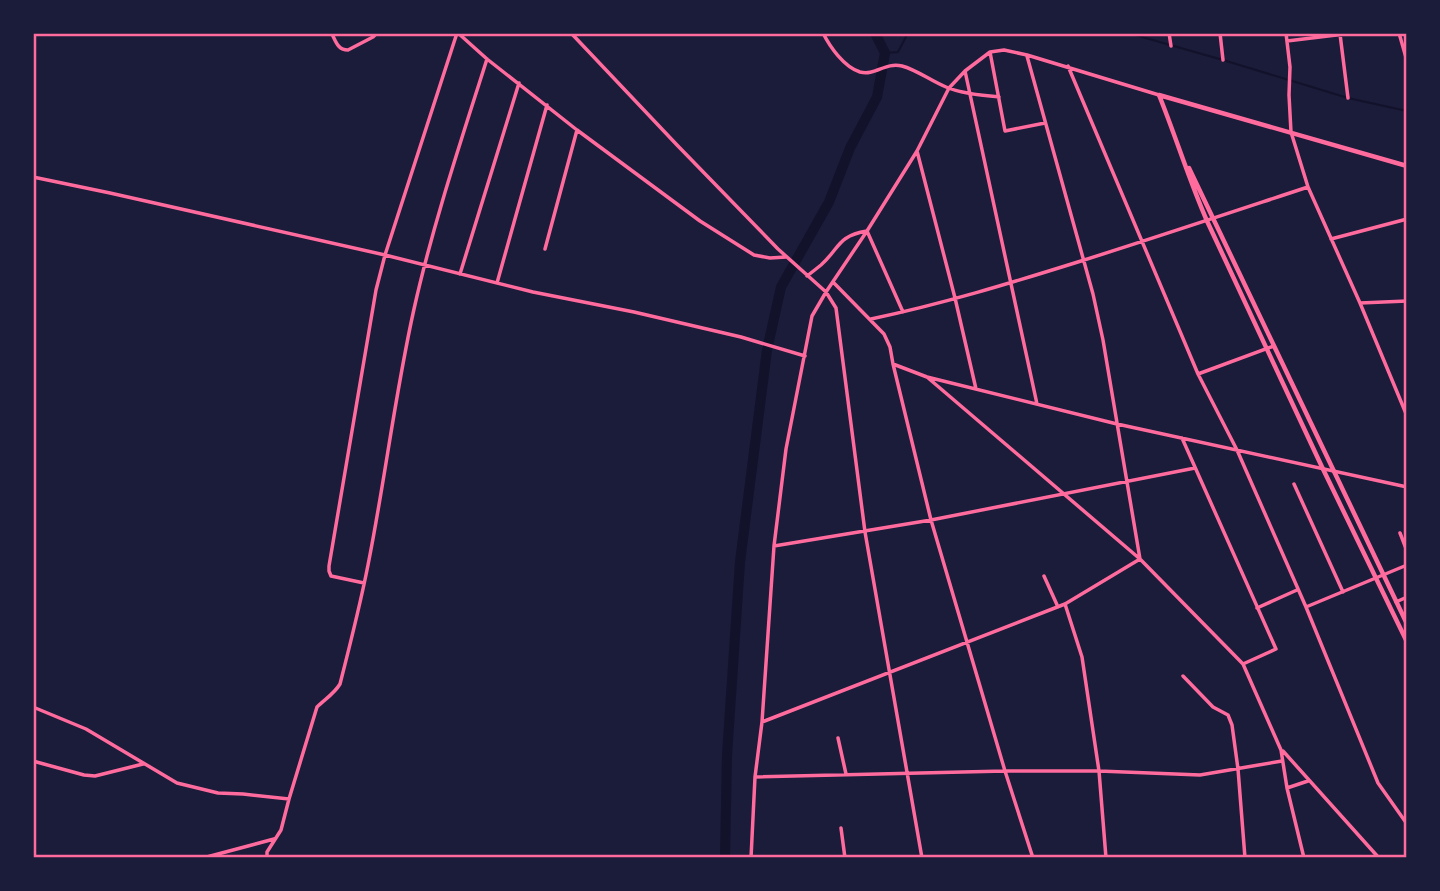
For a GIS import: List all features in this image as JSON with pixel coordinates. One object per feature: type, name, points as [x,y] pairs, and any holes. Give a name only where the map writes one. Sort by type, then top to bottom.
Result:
[{"type":"street","points":[[332,34],[338,46],[348,50],[377,33]]},
{"type":"street","points":[[364,583],[331,576],[328,571],[376,290],[457,33],[578,130],[700,221],[754,255],[786,257]]},
{"type":"street","points":[[571,33],[786,257],[825,292],[836,308],[865,532],[922,858]]},
{"type":"street","points":[[823,33],[839,57],[860,72],[869,73],[891,64],[904,66],[949,88],[999,97]]},
{"type":"street","points":[[1169,33],[1171,46]]},
{"type":"street","points":[[1220,33],[1223,60]]},
{"type":"street","points":[[1286,33],[1290,67],[1291,132],[1308,187],[1407,416]]},
{"type":"street","points":[[1287,41],[1353,33]]},
{"type":"street","points":[[1399,33],[1407,61]]},
{"type":"street","points":[[1340,34],[1348,98]]},
{"type":"street","points":[[751,858],[774,546],[786,449],[811,316],[917,151],[949,88],[965,71],[990,52],[1004,50],[1068,66],[1407,166]]},
{"type":"street","points":[[990,52],[1005,131],[1045,123]]},
{"type":"street","points":[[1027,55],[1093,294],[1140,559]]},
{"type":"street","points":[[267,858],[267,852],[281,830],[317,707],[335,692],[340,684],[357,620],[414,309],[450,177],[487,59]]},
{"type":"street","points":[[1068,66],[1198,374],[1237,450],[1306,607],[1378,783],[1407,824]]},
{"type":"street","points":[[965,71],[1037,404]]},
{"type":"street","points":[[460,274],[519,83]]},
{"type":"street","points":[[1159,95],[1207,221],[1407,642]]},
{"type":"street","points":[[497,283],[547,105]]},
{"type":"street","points":[[545,249],[578,130]]},
{"type":"street","points":[[917,151],[976,389]]},
{"type":"street","points":[[1185,161],[1407,624]]},
{"type":"street","points":[[33,177],[634,312],[741,337],[805,356]]},
{"type":"street","points":[[871,319],[1010,283],[1308,187]]},
{"type":"street","points":[[1331,239],[1407,219]]},
{"type":"street","points":[[807,276],[847,237],[867,232]]},
{"type":"street","points":[[867,232],[903,312]]},
{"type":"street","points":[[833,282],[871,319],[884,334],[890,347],[931,520],[1033,858]]},
{"type":"street","points":[[1360,303],[1407,301]]},
{"type":"street","points":[[1198,374],[1274,346]]},
{"type":"street","points":[[893,363],[927,377],[1117,424],[1407,487]]},
{"type":"street","points":[[927,377],[1140,559],[1243,664],[1281,750],[1304,858]]},
{"type":"street","points":[[1182,438],[1276,649],[1243,664]]},
{"type":"street","points":[[774,546],[931,520],[1195,468]]},
{"type":"street","points":[[1294,484],[1343,592]]},
{"type":"street","points":[[1400,533],[1407,551]]},
{"type":"street","points":[[762,722],[1065,604],[1140,559]]},
{"type":"street","points":[[1306,607],[1407,565]]},
{"type":"street","points":[[1044,576],[1058,607]]},
{"type":"street","points":[[1257,607],[1298,590]]},
{"type":"street","points":[[1396,602],[1407,597]]},
{"type":"street","points":[[1065,604],[1082,657],[1100,771],[1106,858]]},
{"type":"street","points":[[1182,676],[1213,707],[1228,715],[1232,725],[1245,858]]},
{"type":"street","points":[[33,707],[86,729],[177,783],[218,793],[289,799]]},
{"type":"street","points":[[838,738],[846,774]]},
{"type":"street","points":[[1281,750],[1379,858]]},
{"type":"street","points":[[33,761],[95,776],[143,764]]},
{"type":"street","points":[[755,777],[1005,771],[1200,775],[1282,761]]},
{"type":"street","points":[[1287,788],[1309,780]]},
{"type":"street","points":[[841,828],[845,858]]},
{"type":"street","points":[[203,858],[276,838]]},
{"type":"waterway","points":[[725,858],[727,755],[740,562],[767,350],[781,287],[829,202],[850,148],[877,97],[885,53],[875,33]]},
{"type":"waterway","points":[[885,53],[898,52],[908,33]]},
{"type":"waterway","points":[[1128,33],[1348,98],[1407,111]]}]
